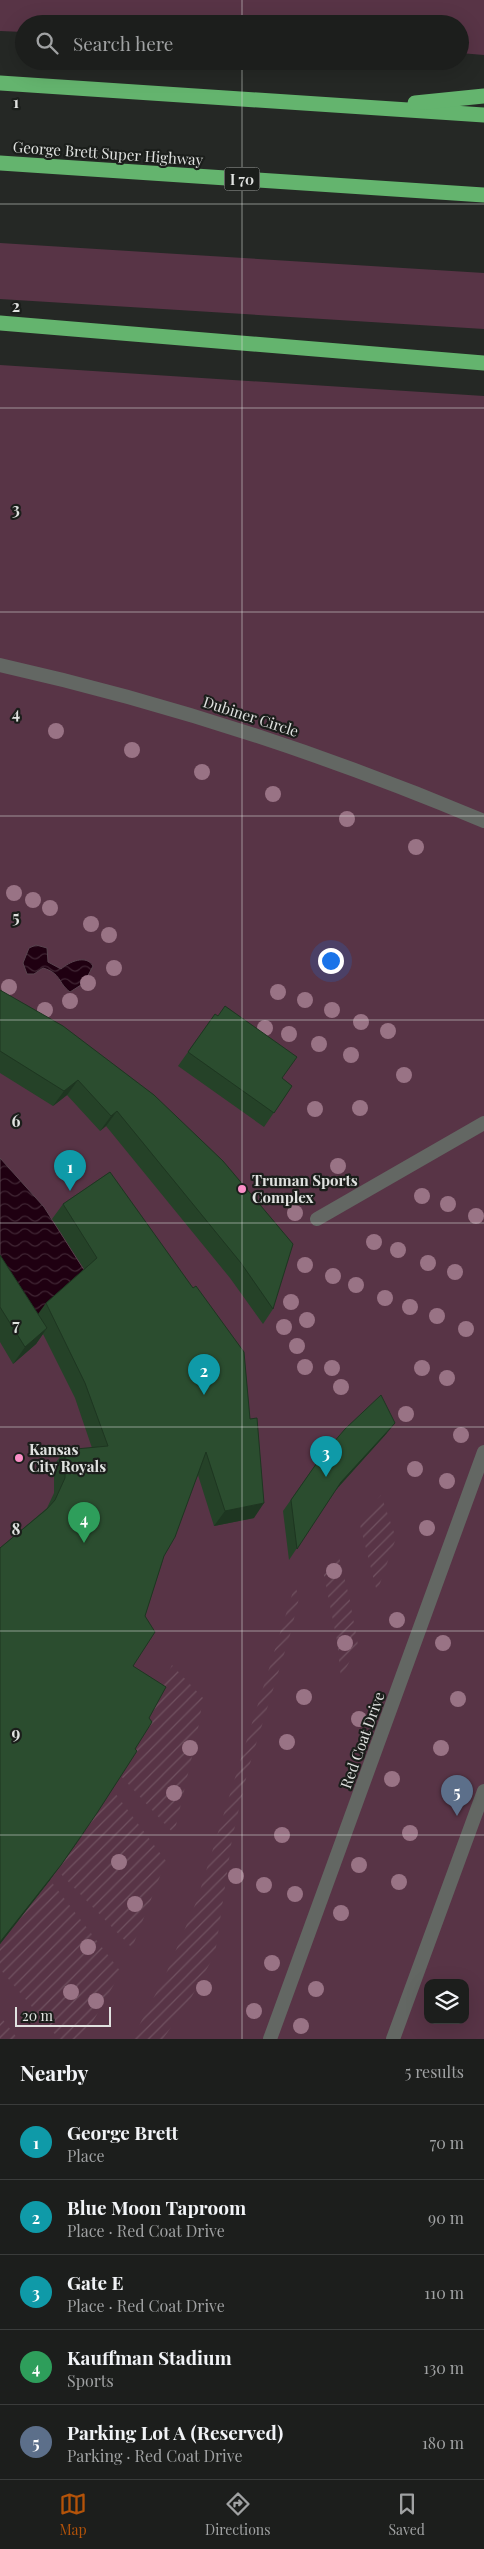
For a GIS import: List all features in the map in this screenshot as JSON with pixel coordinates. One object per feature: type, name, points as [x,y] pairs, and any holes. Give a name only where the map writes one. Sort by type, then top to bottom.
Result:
[{"type":"highway","points":[[0,83],[484,115]]},
{"type":"highway","points":[[373,108],[484,96]]},
{"type":"highway","name":"George Brett Super Highway","points":[[0,163],[484,195]]},
{"type":"highway","points":[[0,324],[484,363]]},
{"type":"street","name":"Dubiner Circle","points":[[0,665],[169,708],[289,745],[424,796],[484,821]]},
{"type":"street","points":[[317,1219],[484,1123]]},
{"type":"street","name":"Red Coat Drive","points":[[270,2039],[484,1452]]},
{"type":"street","points":[[393,2039],[484,1791]]},
{"type":"shaded area","points":[[0,0],[484,0],[484,55],[469,54],[469,15],[15,15],[15,32],[0,31]]},
{"type":"shaded area","points":[[0,243],[484,273],[484,329],[0,299]]},
{"type":"shaded area","name":"Truman Sports Complex","points":[[0,365],[484,396],[484,2039],[0,2039]]},
{"type":"shaded area","points":[[381,1495],[396,1538],[377,1592],[359,1521]]},
{"type":"shaded area","points":[[339,1557],[349,1596],[358,1645],[341,1678],[337,1641],[323,1570]]},
{"type":"shaded area","points":[[295,1585],[299,1598],[290,1635],[248,1770],[232,1839],[215,1954],[191,1998],[163,2039],[132,2039],[165,1976],[197,1900]]},
{"type":"shaded area","points":[[172,1665],[203,1698],[197,1735],[174,1834],[120,1775]]},
{"type":"shaded area","points":[[112,1789],[166,1861],[132,1948],[57,1870]]},
{"type":"shaded area","points":[[50,1880],[121,1972],[83,2039],[59,2039],[0,1969],[0,1943]]},
{"type":"shaded area","points":[[0,2016],[18,2039],[0,2039]]},
{"type":"water","points":[[36,945],[47,948],[48,962],[61,969],[77,960],[90,962],[93,966],[84,983],[70,992],[56,975],[49,970],[43,968],[34,974],[27,974],[23,963],[29,948]]},
{"type":"water","points":[[0,1158],[44,1207],[86,1273],[25,1327],[0,1287]]},
{"type":"building","points":[[0,990],[63,1026],[154,1095],[223,1161],[293,1244],[273,1309],[241,1263],[117,1111],[111,1116],[78,1080],[64,1091],[0,1051]]},
{"type":"building","points":[[225,1006],[297,1057],[282,1078],[292,1086],[274,1113],[188,1052],[215,1014],[218,1016]]},
{"type":"building","points":[[110,1172],[193,1288],[196,1286],[244,1352],[250,1419],[257,1418],[264,1503],[225,1511],[206,1452],[175,1537],[164,1556],[145,1616],[155,1632],[133,1666],[166,1687],[149,1718],[152,1722],[135,1749],[137,1751],[97,1813],[61,1865],[0,1942],[0,1548],[47,1509],[55,1500],[65,1478],[65,1450],[108,1446],[85,1383],[46,1303],[97,1258],[63,1204]]},
{"type":"building","points":[[0,1255],[47,1328],[25,1347],[0,1307]]},
{"type":"building","points":[[381,1395],[395,1423],[341,1482],[297,1549],[291,1500],[321,1457],[345,1429]]},
{"type":"place","name":"Truman Sports Complex","points":[[242,1189]]},
{"type":"place","name":"George Brett","points":[[70,1191]]},
{"type":"place","name":"Blue Moon Taproom","points":[[204,1395]]},
{"type":"place","name":"Kansas City Royals","points":[[19,1458]]},
{"type":"place","name":"Gate E","points":[[326,1477]]},
{"type":"place","name":"Kauffman Stadium","points":[[84,1543]]},
{"type":"place","name":"Parking Lot A (Reserved)","points":[[457,1816]]}]
